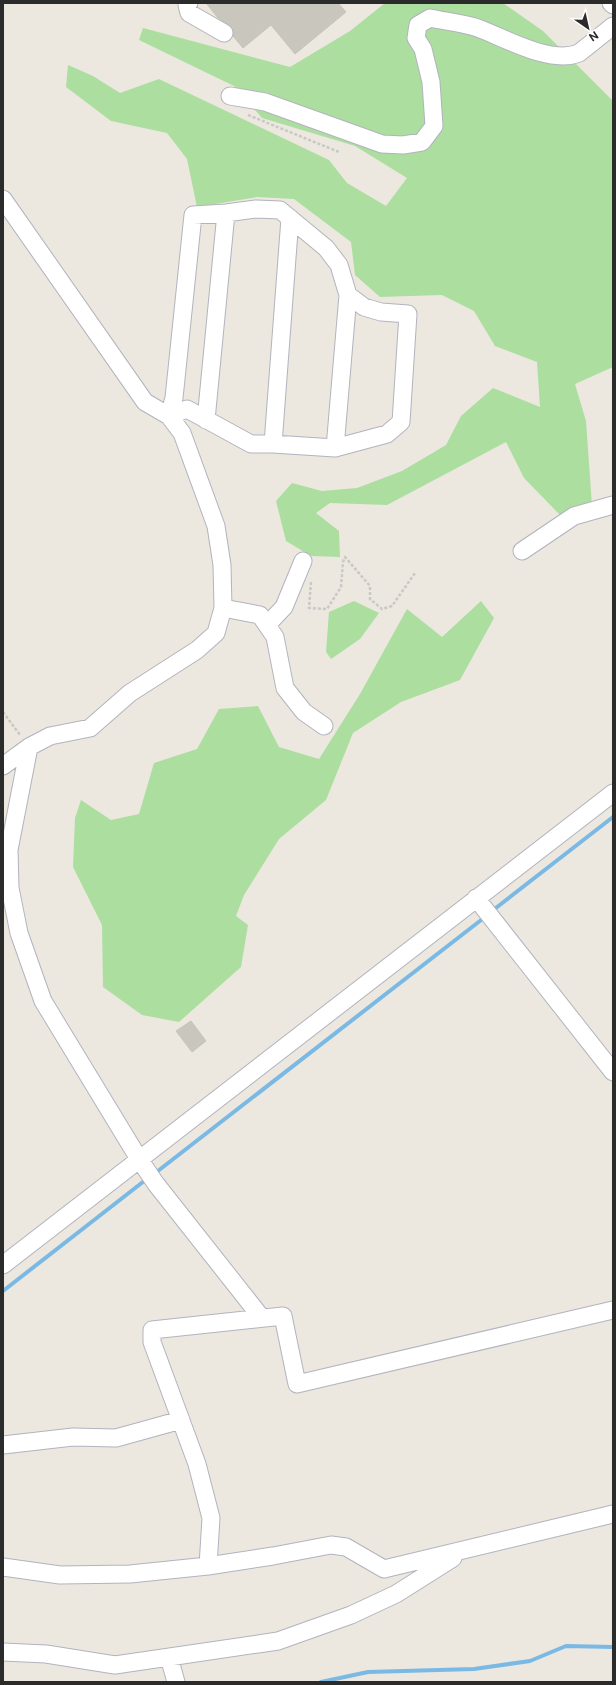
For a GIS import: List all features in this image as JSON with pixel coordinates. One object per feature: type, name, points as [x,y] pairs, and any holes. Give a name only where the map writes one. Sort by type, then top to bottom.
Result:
[{"type":"street","points":[[189,3],[187,5],[189,13],[224,33]]},
{"type":"street","points":[[230,96],[265,102],[382,144],[403,145],[422,142],[434,126],[431,82],[423,49],[416,38],[418,25],[430,18],[474,27],[530,50],[566,55],[579,53],[613,26]]},
{"type":"street","points":[[3,199],[145,402],[169,416],[182,433],[216,526],[222,565],[223,608],[216,633],[197,650],[130,693],[90,728],[50,736],[29,747],[3,766]]},
{"type":"street","points":[[169,416],[174,398],[193,215],[256,209],[280,210],[326,248],[339,265],[348,295],[335,448]]},
{"type":"street","points":[[206,420],[226,213]]},
{"type":"street","points":[[273,444],[290,218]]},
{"type":"street","points":[[169,416],[187,410],[251,444],[335,448],[387,434],[401,422],[408,314],[381,312],[364,307],[348,295]]},
{"type":"street","points":[[522,551],[574,516],[613,505]]},
{"type":"street","points":[[267,625],[284,607],[303,561]]},
{"type":"street","points":[[223,608],[260,615],[275,637],[285,688],[304,712],[324,726]]},
{"type":"street","points":[[29,747],[9,850],[10,888],[19,933],[43,1000],[139,1160],[156,1184],[261,1317]]},
{"type":"street","points":[[3,1265],[613,792]]},
{"type":"street","points":[[476,898],[613,1072]]},
{"type":"street","points":[[208,1566],[211,1518],[197,1464],[152,1342],[152,1330],[261,1317],[283,1316],[297,1384],[613,1310]]},
{"type":"street","points":[[3,1445],[73,1437],[116,1438],[181,1420]]},
{"type":"street","points":[[3,1567],[60,1575],[130,1574],[208,1566],[331,1545],[346,1547],[384,1569],[613,1514]]},
{"type":"street","points":[[3,1652],[46,1654],[115,1665],[278,1641],[352,1615],[396,1594],[454,1557],[455,1552]]},
{"type":"street","points":[[169,1657],[176,1682]]},
{"type":"path","points":[[243,113],[339,152]]},
{"type":"path","points":[[311,581],[312,588],[309,608],[327,609],[341,587],[343,562],[345,557],[370,586],[370,599],[382,609],[392,606],[415,574]]},
{"type":"path","points":[[3,712],[29,747]]},
{"type":"green space","points":[[385,3],[503,3],[543,31],[613,101],[613,367],[575,384],[586,421],[592,506],[562,517],[524,478],[506,442],[387,505],[330,503],[316,513],[339,531],[340,557],[311,556],[286,541],[276,501],[292,483],[322,491],[357,488],[402,471],[446,445],[461,416],[493,388],[540,407],[537,362],[495,346],[474,311],[442,295],[380,297],[355,275],[351,242],[294,199],[257,197],[197,207],[187,159],[167,133],[111,121],[66,87],[68,65],[93,76],[120,93],[159,79],[329,160],[347,183],[386,206],[407,178],[355,146],[262,118],[234,86],[139,40],[143,28],[290,67],[350,31]]},
{"type":"green space","points":[[354,601],[379,613],[360,639],[331,659],[326,652],[329,612]]},
{"type":"green space","points":[[481,601],[494,618],[460,680],[401,702],[353,733],[326,800],[279,839],[244,895],[236,916],[248,925],[241,967],[179,1022],[142,1015],[103,987],[102,925],[73,867],[75,818],[81,800],[111,820],[139,814],[154,763],[197,749],[219,709],[258,706],[279,747],[319,759],[360,694],[407,609],[442,637]]},
{"type":"building","points":[[206,3],[338,3],[346,12],[295,54],[271,25],[243,48],[233,36],[232,28],[218,18]]},
{"type":"building","points":[[191,1021],[206,1041],[192,1052],[176,1031]]},
{"type":"waterway","points":[[492,911],[613,817]]},
{"type":"waterway","points":[[154,1174],[485,917]]},
{"type":"waterway","points":[[3,1291],[148,1178]]},
{"type":"waterway","points":[[321,1682],[368,1672],[474,1669],[530,1661],[566,1646],[613,1647]]}]
